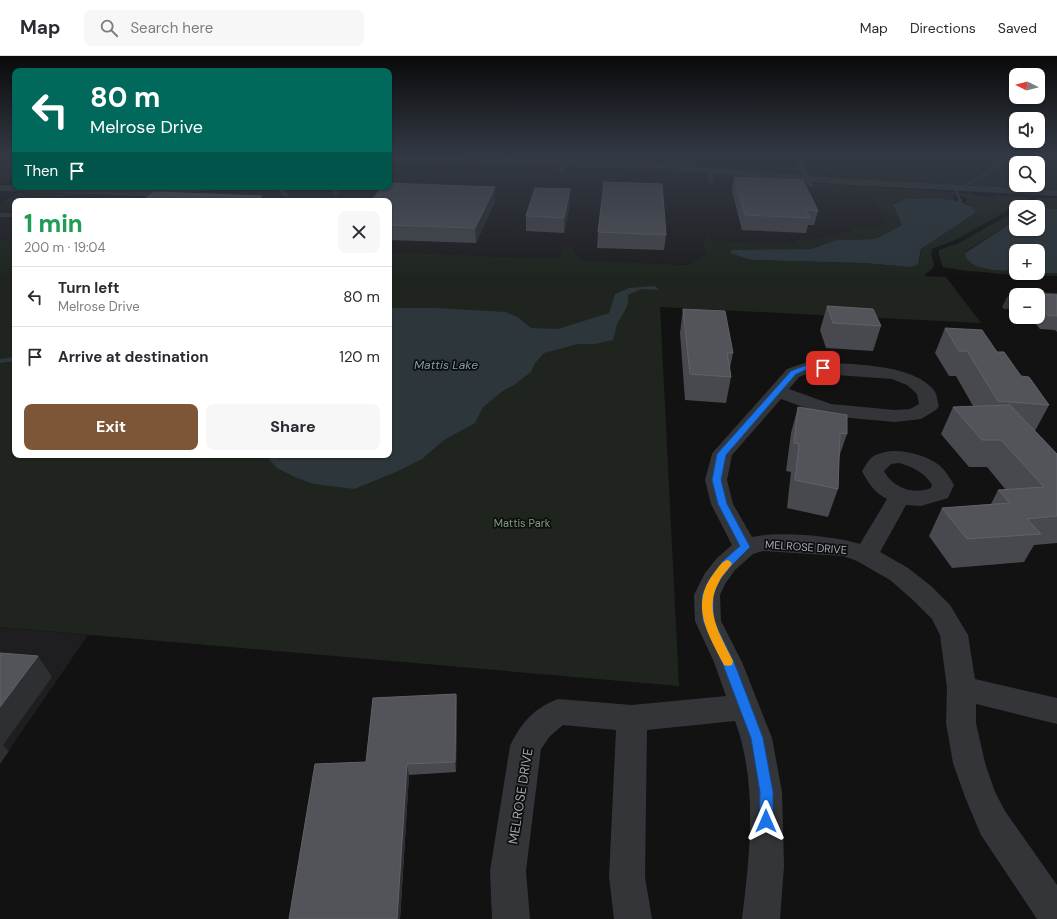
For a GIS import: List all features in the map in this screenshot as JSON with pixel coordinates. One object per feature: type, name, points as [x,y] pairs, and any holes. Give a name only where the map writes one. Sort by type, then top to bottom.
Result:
[{"type":"street","points":[[761,919],[766,866],[766,792],[757,738],[728,662],[708,621],[708,595],[714,580],[726,564],[745,547],[722,504],[716,480],[722,454],[777,391],[794,373],[807,367],[895,374],[913,381],[926,392],[929,406],[914,415],[895,416],[828,410],[777,391]]},
{"type":"street","points":[[866,555],[900,496]]},
{"type":"street","name":"MELROSE DRIVE","points":[[745,547],[763,543],[782,543],[844,548],[866,555],[899,574],[922,593],[941,612],[954,635],[962,688],[961,722],[969,763],[981,797],[992,823],[1057,917]]},
{"type":"street","points":[[962,688],[1057,711]]},
{"type":"street","name":"MELROSE DRIVE","points":[[511,919],[508,871],[526,746],[540,726],[558,712],[632,718],[746,707]]},
{"type":"street","points":[[632,718],[627,876],[633,919]]},
{"type":"lane","points":[[0,215],[12,215]]},
{"type":"lane","points":[[1045,296],[1057,296]]},
{"type":"lane","points":[[1007,307],[1009,302]]},
{"type":"shaded area","points":[[12,196],[884,196],[893,226],[806,246],[707,260],[688,265],[392,252],[392,198],[12,198],[12,240],[0,240],[0,203]]},
{"type":"shaded area","points":[[0,627],[88,635],[0,763]]},
{"type":"green space","name":"Mattis Park","points":[[871,196],[953,196],[955,201],[906,199],[893,203],[902,225],[875,239],[836,240],[811,249],[732,250],[752,260],[862,263],[911,267],[920,258],[921,249],[974,213],[968,204],[964,203],[967,200],[965,197],[961,196],[1010,196],[1030,198],[1026,200],[1009,200],[1009,210],[955,240],[932,249],[931,254],[934,265],[932,269],[924,276],[946,277],[981,323],[660,307],[679,686],[0,627],[0,240],[12,240],[12,458],[392,458],[392,252],[560,259],[562,247],[571,247],[580,260],[688,265],[706,255],[703,241],[708,241],[707,234],[710,234],[711,241],[797,244],[795,240],[812,240],[841,233],[853,233],[848,226],[878,227],[885,223]]},
{"type":"green space","points":[[1038,198],[1057,198],[1057,209],[1045,208],[1045,200],[1035,200]]},
{"type":"green space","points":[[1009,215],[1009,224],[965,252],[981,268],[1009,270],[1009,275],[943,267],[939,250],[957,244]]},
{"type":"green space","points":[[1045,273],[1057,273],[1057,276],[1045,276]]},
{"type":"water","points":[[932,198],[950,200],[967,205],[974,209],[975,213],[921,249],[918,264],[911,267],[862,263],[752,260],[730,253],[732,250],[811,249],[836,240],[875,239],[902,225],[893,204],[906,199]]},
{"type":"water","points":[[1045,208],[1057,209],[1057,273],[1045,273],[1045,244],[1009,244],[1009,271],[978,267],[967,259],[965,253],[1009,225],[1009,236],[1045,236]]},
{"type":"water","name":"Mattis Lake","points":[[655,286],[659,290],[641,289],[628,295],[627,305],[618,324],[613,340],[595,344],[578,344],[544,353],[535,363],[531,372],[514,385],[504,390],[483,407],[475,423],[444,440],[422,459],[396,472],[354,489],[314,484],[297,478],[277,468],[268,458],[392,458],[392,308],[435,308],[506,312],[519,318],[531,328],[558,329],[609,313],[615,294],[629,288]]},
{"type":"building","points":[[149,196],[262,196],[260,198],[146,198]]},
{"type":"building","points":[[375,196],[490,196],[475,228],[392,225],[392,198],[373,198]]},
{"type":"building","points":[[532,196],[568,196],[564,218],[526,216]]},
{"type":"building","points":[[602,196],[663,196],[666,235],[598,232]]},
{"type":"building","points":[[740,196],[811,196],[818,211],[806,210],[810,218],[745,215]]},
{"type":"building","points":[[1045,294],[1057,295],[1057,316],[1047,315],[1045,313]]},
{"type":"building","points":[[827,306],[873,309],[881,326],[833,323]]},
{"type":"building","points":[[683,309],[725,311],[733,353],[727,353],[731,377],[690,374]]},
{"type":"building","points":[[945,328],[982,330],[997,352],[1004,352],[1021,376],[1029,377],[1049,405],[998,401],[967,351],[959,351]]},
{"type":"building","points":[[1010,405],[1057,454],[1057,516],[1027,519],[1041,534],[967,539],[942,508],[1010,503],[998,490],[1044,487],[1001,440],[982,440],[953,407]]},
{"type":"building","points":[[798,407],[847,415],[847,434],[840,433],[838,489],[795,480],[799,444],[794,443]]},
{"type":"building","points":[[0,653],[38,656],[0,707]]},
{"type":"building","points":[[456,694],[455,762],[407,764],[397,919],[289,919],[315,764],[366,762],[373,698]]},
{"type":"waterway","points":[[958,196],[960,202]]},
{"type":"waterway","points":[[0,361],[12,359]]},
{"type":"slow traffic","points":[[727,564],[714,580],[708,595],[708,621],[728,661]]},
{"type":"route","points":[[766,821],[766,792],[757,738],[728,662],[708,621],[708,595],[714,580],[726,564],[745,547],[722,504],[716,480],[722,454],[794,373],[807,367],[823,368]]}]
